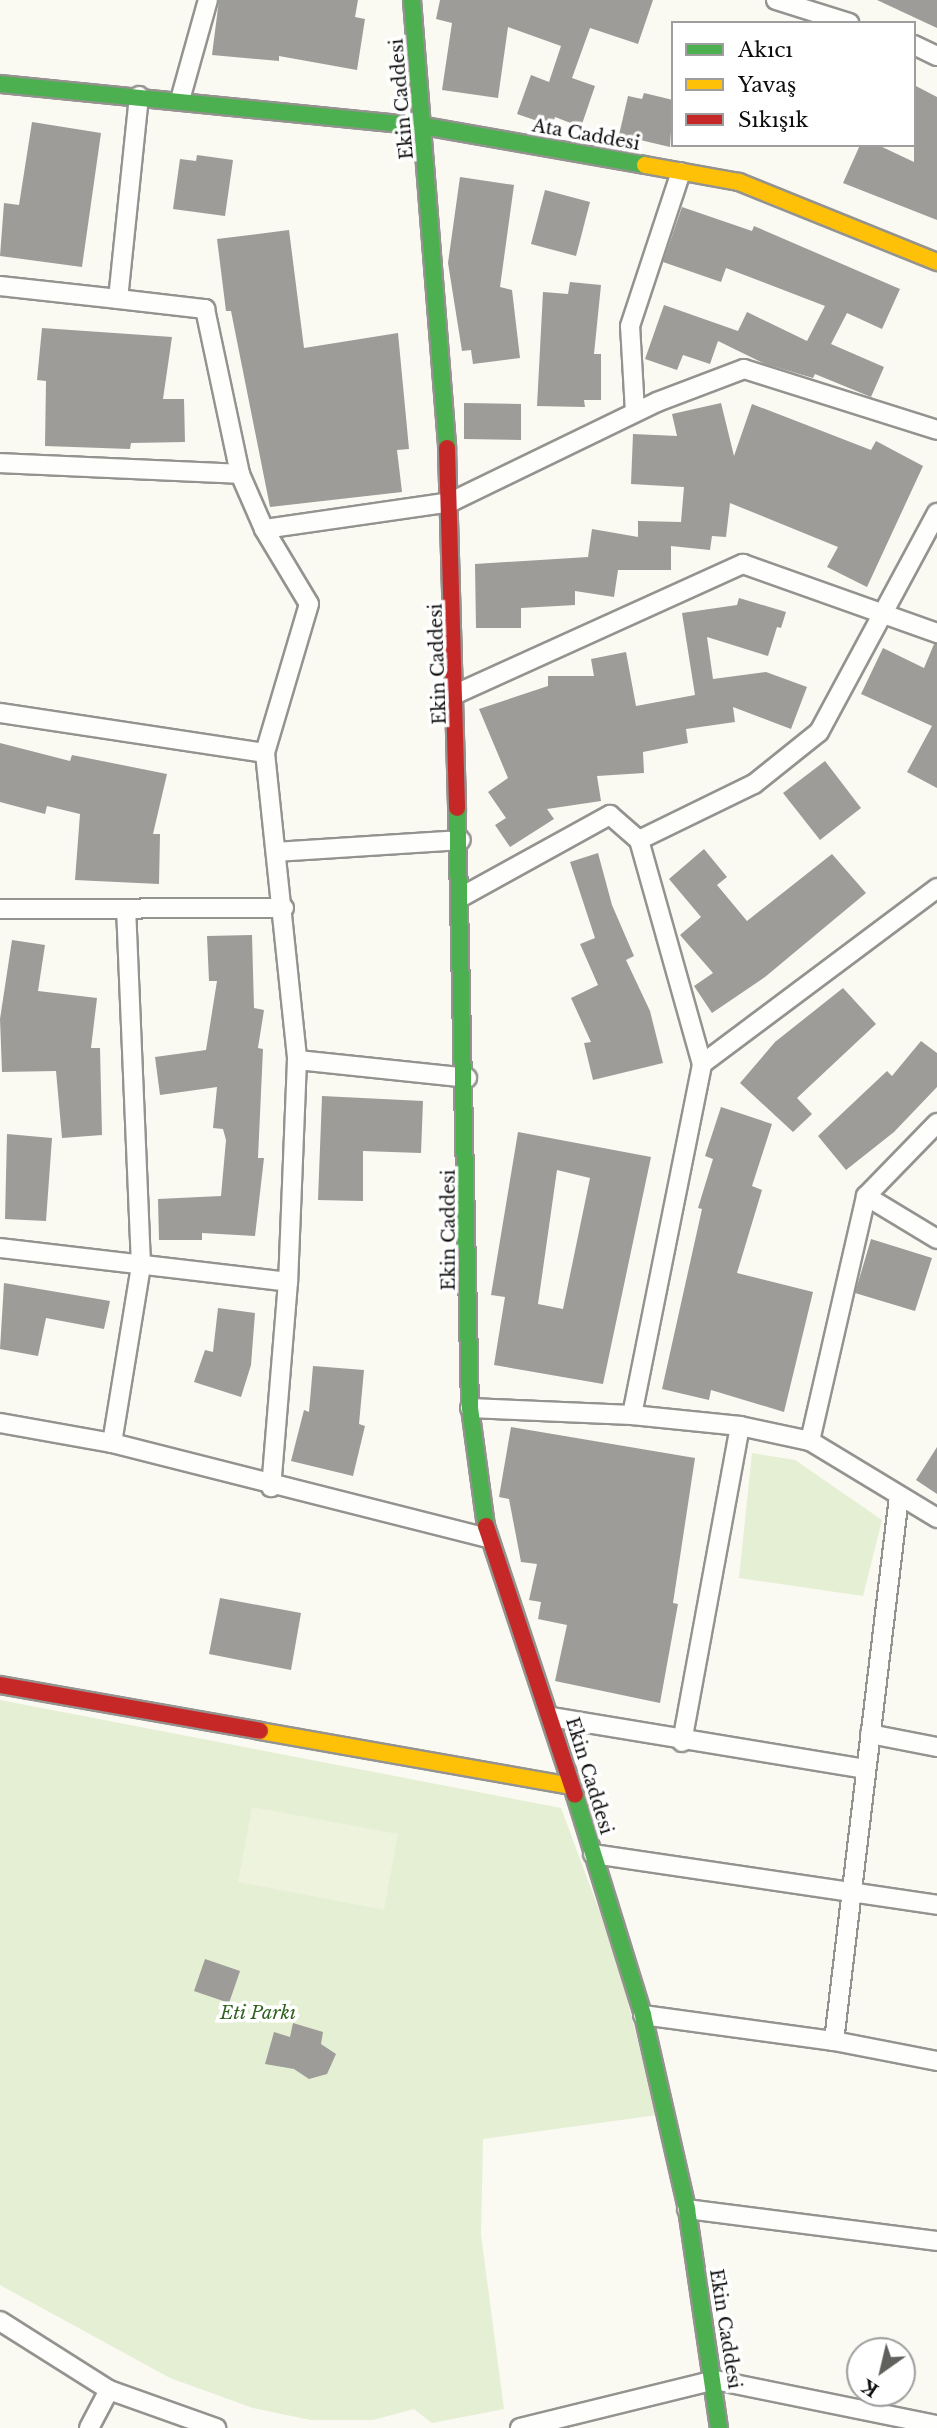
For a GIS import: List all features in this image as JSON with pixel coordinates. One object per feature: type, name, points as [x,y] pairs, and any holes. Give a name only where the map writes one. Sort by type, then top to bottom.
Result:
[{"type":"street","points":[[180,100],[208,0]]},
{"type":"street","name":"Ekin Caddesi","points":[[412,0],[452,502],[467,1078],[470,1408],[488,1538],[551,1717],[643,2015],[687,2208],[715,2380],[719,2428]]},
{"type":"street","points":[[776,0],[843,21]]},
{"type":"street","points":[[916,46],[937,56]]},
{"type":"street","name":"Ata Caddesi","points":[[0,83],[424,126],[739,182],[937,262]]},
{"type":"street","points":[[118,299],[139,96]]},
{"type":"street","points":[[635,412],[630,326],[681,172]]},
{"type":"street","points":[[0,286],[205,309],[240,474],[264,529],[309,604],[265,754],[284,908],[296,1060],[288,1282],[271,1487]]},
{"type":"street","points":[[264,529],[452,502],[635,412],[744,369],[937,430]]},
{"type":"street","points":[[0,463],[240,474]]},
{"type":"street","points":[[639,840],[754,783],[819,732],[937,513]]},
{"type":"street","points":[[458,693],[744,564],[937,633]]},
{"type":"street","points":[[0,713],[265,754]]},
{"type":"street","points":[[463,896],[610,815],[639,840],[702,1064],[632,1415]]},
{"type":"street","points":[[276,852],[461,840]]},
{"type":"street","points":[[702,1064],[937,888]]},
{"type":"street","points":[[0,909],[126,912],[284,908]]},
{"type":"street","points":[[112,1443],[141,1265],[126,912]]},
{"type":"street","points":[[296,1060],[467,1078]]},
{"type":"street","points":[[810,1441],[866,1196],[937,1123]]},
{"type":"street","points":[[866,1196],[937,1239]]},
{"type":"street","points":[[0,1248],[288,1282]]},
{"type":"street","points":[[470,1408],[632,1415],[740,1426],[810,1441],[937,1518]]},
{"type":"street","points":[[0,1423],[112,1443],[271,1487],[488,1538]]},
{"type":"street","points":[[682,1742],[740,1426]]},
{"type":"street","points":[[834,2041],[849,1888],[899,1497]]},
{"type":"street","points":[[0,1685],[571,1786]]},
{"type":"street","points":[[551,1717],[682,1742],[865,1769]]},
{"type":"street","points":[[870,1734],[937,1747]]},
{"type":"street","points":[[593,1854],[849,1888],[937,1905]]},
{"type":"street","points":[[643,2015],[834,2041],[937,2061]]},
{"type":"street","points":[[687,2208],[937,2241]]},
{"type":"street","points":[[0,2321],[109,2390],[216,2428]]},
{"type":"street","points":[[520,2428],[715,2380],[937,2425]]},
{"type":"street","points":[[89,2428],[109,2390]]},
{"type":"green space","points":[[752,1453],[795,1460],[882,1520],[863,1596],[739,1578]]},
{"type":"green space","name":"Eti Parkı","points":[[0,1700],[561,1808],[615,1953],[657,2115],[483,2139],[481,2235],[504,2409],[432,2423],[414,2409],[373,2420],[311,2420],[253,2408],[170,2378],[0,2285]]},
{"type":"green space","points":[[252,1807],[398,1834],[384,1910],[238,1882]]},
{"type":"building","points":[[219,0],[358,0],[355,17],[365,19],[357,70],[279,56],[279,61],[212,55]]},
{"type":"building","points":[[440,0],[653,0],[638,44],[590,28],[572,78],[595,86],[581,127],[555,117],[552,126],[517,114],[531,75],[549,82],[561,46],[508,27],[498,98],[442,90],[452,23],[436,19]]},
{"type":"building","points":[[877,0],[937,0],[937,28]]},
{"type":"building","points":[[916,86],[937,97],[937,220],[843,183],[859,147],[882,147],[914,162]]},
{"type":"building","points":[[644,93],[671,100],[670,147],[619,135],[628,96],[642,99]]},
{"type":"building","points":[[32,122],[101,133],[82,267],[0,256],[4,203],[19,205]]},
{"type":"building","points":[[197,155],[233,160],[225,216],[173,209],[180,159],[196,161]]},
{"type":"building","points":[[460,177],[514,185],[500,287],[512,290],[520,358],[473,364],[471,350],[462,351],[448,263]]},
{"type":"building","points":[[545,190],[590,202],[576,256],[531,244]]},
{"type":"building","points":[[682,207],[752,231],[754,226],[900,289],[882,329],[847,313],[831,344],[884,367],[871,397],[815,374],[813,378],[765,364],[718,341],[710,364],[683,355],[677,370],[645,359],[664,305],[738,331],[747,312],[807,341],[825,306],[726,268],[721,282],[663,262]]},
{"type":"building","points":[[289,230],[304,348],[398,333],[409,449],[397,450],[402,492],[270,507],[231,311],[226,311],[217,239]]},
{"type":"building","points":[[570,282],[601,285],[594,354],[601,354],[601,400],[584,400],[585,407],[537,406],[543,292],[568,294]]},
{"type":"building","points":[[42,328],[172,337],[163,399],[184,399],[185,442],[131,443],[130,449],[45,446],[46,381],[37,380]]},
{"type":"building","points":[[464,403],[521,404],[521,440],[464,439]]},
{"type":"building","points":[[721,403],[734,456],[752,404],[871,450],[876,441],[923,466],[867,587],[827,567],[838,547],[730,503],[726,537],[712,536],[710,550],[671,546],[671,570],[618,570],[614,597],[575,591],[575,605],[521,608],[521,628],[476,628],[475,564],[588,557],[592,529],[638,537],[638,521],[681,522],[684,487],[631,484],[633,434],[677,436],[672,414]]},
{"type":"building","points":[[739,598],[786,612],[781,628],[777,627],[768,656],[707,637],[713,679],[766,672],[807,687],[791,729],[733,707],[735,722],[686,729],[688,743],[643,752],[644,773],[597,776],[601,801],[547,809],[554,819],[510,847],[495,825],[506,818],[488,792],[508,778],[479,709],[548,686],[548,676],[594,676],[591,659],[626,652],[636,706],[695,695],[682,613],[737,605]]},
{"type":"building","points":[[934,644],[937,644],[937,788],[907,772],[932,726],[861,694],[883,648],[924,668]]},
{"type":"building","points":[[0,743],[70,761],[72,755],[167,774],[153,834],[160,834],[159,884],[75,880],[80,814],[47,806],[45,814],[0,802]]},
{"type":"building","points":[[825,761],[861,808],[820,840],[783,793]]},
{"type":"building","points":[[704,849],[727,877],[717,885],[747,921],[832,854],[866,893],[765,977],[712,1013],[694,986],[713,973],[680,935],[701,917],[669,879]]},
{"type":"building","points":[[598,853],[612,905],[634,956],[626,960],[650,1011],[663,1063],[593,1080],[584,1043],[591,1042],[571,998],[598,985],[580,944],[595,938],[570,862]]},
{"type":"building","points":[[252,935],[254,1008],[264,1010],[258,1048],[263,1049],[258,1158],[264,1158],[255,1236],[202,1233],[202,1240],[159,1240],[158,1199],[221,1196],[226,1140],[223,1129],[213,1128],[217,1087],[160,1095],[155,1057],[206,1050],[217,981],[209,981],[207,936]]},
{"type":"building","points":[[12,940],[45,945],[38,991],[97,998],[91,1048],[100,1048],[102,1135],[62,1138],[56,1071],[2,1072],[0,1019]]},
{"type":"building","points":[[843,988],[876,1024],[797,1098],[812,1114],[793,1132],[740,1083],[775,1042]]},
{"type":"building","points":[[921,1041],[937,1053],[937,1087],[894,1132],[846,1170],[818,1136],[887,1071],[892,1076]]},
{"type":"building","points":[[322,1096],[423,1101],[421,1153],[363,1151],[363,1201],[318,1200]]},
{"type":"building","points":[[721,1107],[772,1124],[752,1186],[762,1190],[737,1273],[813,1292],[784,1412],[711,1390],[709,1400],[662,1389],[702,1209],[698,1208],[713,1159],[705,1156]]},
{"type":"building","points":[[518,1132],[651,1157],[603,1384],[494,1365],[505,1297],[491,1295]],"holes":[[[557,1170],[590,1178],[563,1309],[538,1304]]]},
{"type":"building","points":[[7,1134],[52,1138],[46,1221],[5,1219]]},
{"type":"building","points":[[871,1239],[932,1258],[915,1311],[855,1293]]},
{"type":"building","points":[[4,1283],[110,1301],[104,1329],[46,1318],[38,1356],[0,1349]]},
{"type":"building","points":[[218,1308],[255,1313],[251,1365],[241,1397],[194,1382],[205,1350],[213,1352]]},
{"type":"building","points":[[313,1366],[364,1370],[359,1424],[365,1426],[353,1476],[291,1461],[304,1410],[309,1412]]},
{"type":"building","points":[[511,1427],[695,1458],[673,1603],[678,1604],[660,1703],[555,1681],[567,1625],[538,1619],[541,1602],[529,1600],[537,1564],[521,1562],[509,1499],[499,1497]]},
{"type":"building","points":[[937,1447],[937,1494],[916,1480]]},
{"type":"building","points":[[220,1598],[301,1613],[291,1670],[209,1654]]},
{"type":"building","points":[[205,1959],[240,1971],[229,2003],[194,1991]]},
{"type":"building","points":[[293,2023],[323,2032],[321,2044],[336,2054],[327,2074],[309,2079],[294,2069],[265,2064],[274,2032],[290,2037]]},
{"type":"traffic: fast","points":[[412,0],[447,448]]},
{"type":"traffic: fast","points":[[0,84],[424,126],[645,165]]},
{"type":"traffic: fast","points":[[457,808],[470,1408],[486,1526]]},
{"type":"traffic: fast","points":[[575,1795],[643,2015],[687,2209],[719,2428]]},
{"type":"traffic: slow","points":[[645,165],[739,182],[937,262]]},
{"type":"traffic: slow","points":[[260,1731],[571,1786]]},
{"type":"traffic: jam","points":[[447,448],[457,808]]},
{"type":"traffic: jam","points":[[486,1526],[575,1795]]},
{"type":"traffic: jam","points":[[0,1685],[260,1731]]}]
